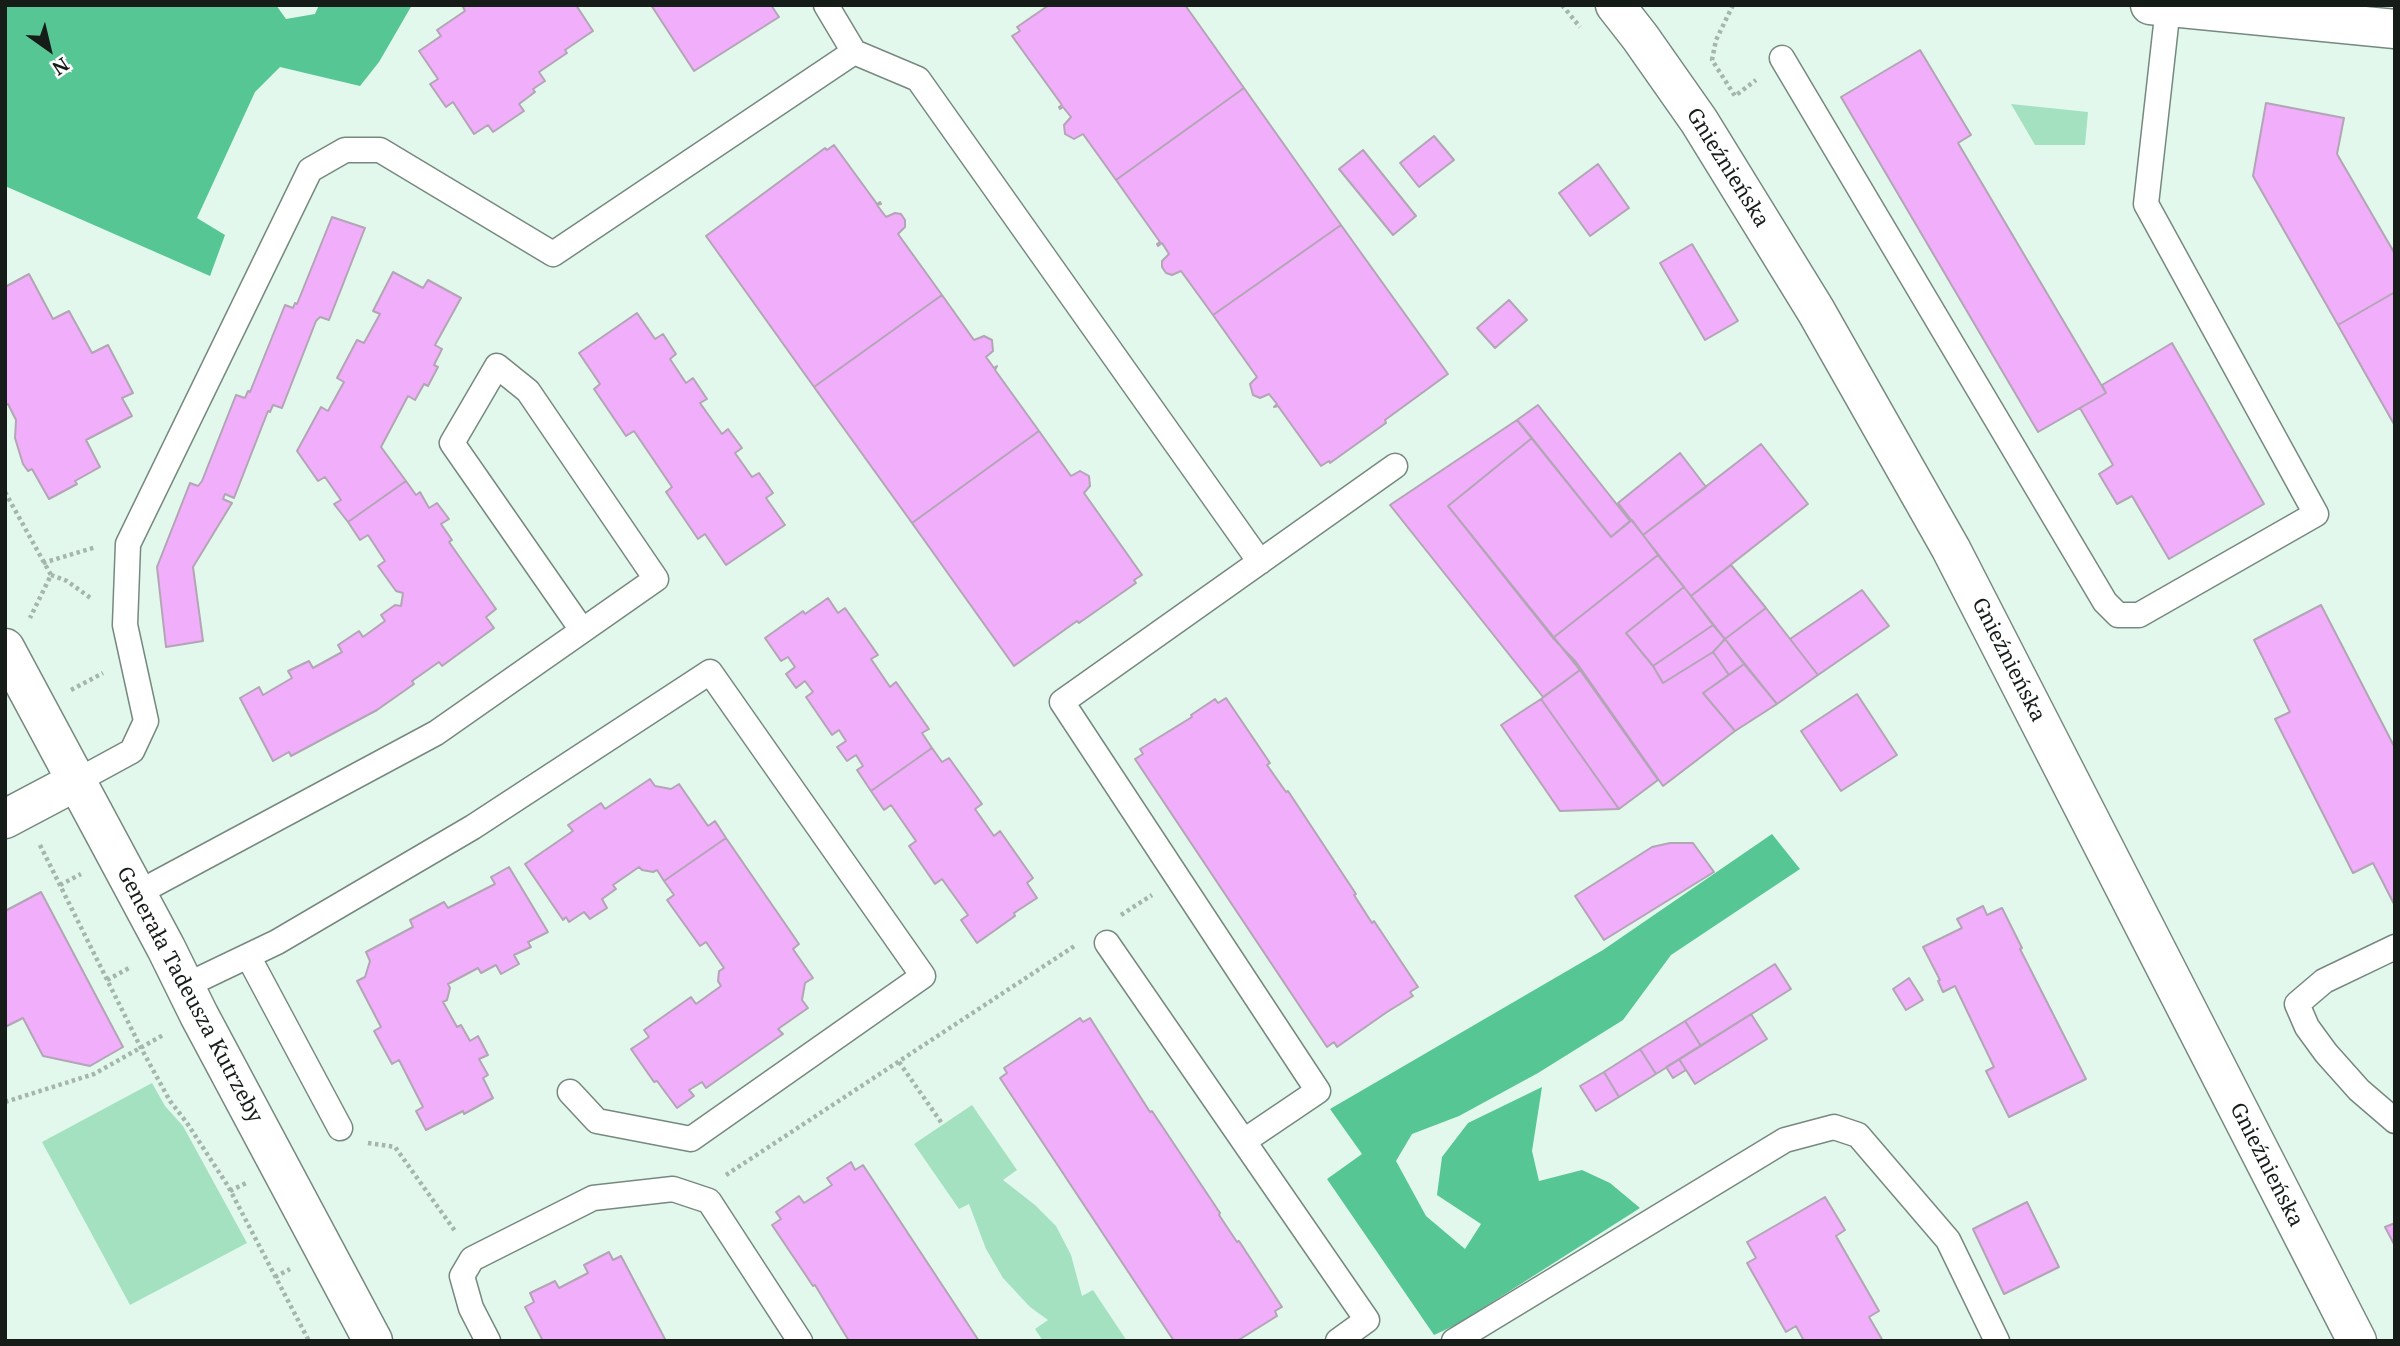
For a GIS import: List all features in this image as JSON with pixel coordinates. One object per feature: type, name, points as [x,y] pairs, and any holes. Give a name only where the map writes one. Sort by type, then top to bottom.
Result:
[{"type":"street","name":"Gnieźnieńska","points":[[1615,5],[1721,156],[1816,311],[1951,549],[2357,1341]]},
{"type":"street","points":[[2159,6],[2395,29]]},
{"type":"street","name":"Generała Tadeusza Kutrzeby","points":[[15,638],[75,782],[373,1341]]},
{"type":"street","points":[[14,815],[75,782]]},
{"type":"lane","points":[[827,5],[854,52],[918,79],[1260,562]]},
{"type":"lane","points":[[1782,58],[2105,602],[2118,615],[2139,615],[2316,514],[2146,204],[2159,6]]},
{"type":"lane","points":[[75,782],[132,751],[146,721],[125,625],[128,544],[310,170],[345,150],[380,150],[553,254],[854,52]]},
{"type":"lane","points":[[136,894],[436,733],[656,579],[528,391],[497,366],[452,443],[582,630]]},
{"type":"lane","points":[[1244,1141],[1318,1091],[1062,702],[1395,466]]},
{"type":"lane","points":[[192,1001],[248,956],[277,942],[473,827],[710,671],[923,976],[691,1139],[597,1121],[570,1092]]},
{"type":"lane","points":[[1109,933],[1244,1141],[1367,1320],[1338,1341]]},
{"type":"lane","points":[[2395,947],[2324,981],[2297,1004],[2307,1027],[2326,1053],[2359,1090],[2395,1121]]},
{"type":"lane","points":[[248,956],[340,1128]]},
{"type":"lane","points":[[1454,1341],[1784,1140],[1834,1127],[1858,1135],[1948,1240],[1997,1341]]},
{"type":"lane","points":[[488,1341],[471,1308],[462,1276],[472,1259],[593,1198],[673,1189],[709,1202],[800,1341]]},
{"type":"path","points":[[1733,5],[1716,40],[1712,60],[1735,96],[1782,58]]},
{"type":"path","points":[[5,492],[51,575],[66,581],[96,601],[125,606]]},
{"type":"path","points":[[43,563],[94,548],[128,544]]},
{"type":"path","points":[[15,638],[51,575]]},
{"type":"path","points":[[14,815],[170,1101],[228,1186],[309,1341]]},
{"type":"path","points":[[1109,933],[1178,878]]},
{"type":"path","points":[[709,1202],[721,1178],[1082,941]]},
{"type":"path","points":[[5,1102],[94,1074],[141,1048],[192,1001]]},
{"type":"path","points":[[899,1062],[943,1125]]},
{"type":"path","points":[[340,1128],[367,1143],[396,1147],[472,1259]]},
{"type":"green space","points":[[5,5],[276,5],[286,19],[315,14],[319,5],[412,5],[379,62],[360,86],[280,67],[255,92],[197,218],[225,235],[210,276],[5,186]]},
{"type":"green space","points":[[2011,104],[2088,112],[2085,145],[2035,145]]},
{"type":"green space","points":[[1772,834],[1800,869],[1671,955],[1623,1020],[1538,1073],[1459,1116],[1412,1134],[1396,1161],[1426,1216],[1465,1249],[1481,1224],[1437,1195],[1442,1157],[1468,1123],[1542,1087],[1532,1151],[1539,1181],[1582,1170],[1610,1183],[1640,1208],[1458,1324],[1434,1335],[1327,1179],[1362,1154],[1330,1109],[1603,950]]},
{"type":"green space","points":[[152,1083],[165,1106],[183,1126],[247,1243],[130,1305],[42,1142]]},
{"type":"green space","points":[[972,1105],[1017,1170],[1003,1180],[1056,1226],[1071,1255],[1082,1296],[1093,1290],[1127,1341],[1043,1341],[1035,1329],[1048,1320],[1030,1307],[1003,1278],[986,1249],[969,1204],[959,1209],[914,1144]]},
{"type":"building","points":[[576,5],[593,31],[539,72],[545,81],[519,104],[524,111],[493,132],[488,125],[474,134],[453,102],[446,107],[430,84],[438,79],[419,51],[441,36],[437,30],[465,11],[463,7]]},
{"type":"building","points":[[651,5],[771,5],[779,17],[694,71]]},
{"type":"building","points":[[1049,5],[1185,5],[1244,88],[1116,180],[1083,134],[1074,139],[1065,134],[1064,125],[1071,117],[1063,107],[1060,109],[1062,105],[1012,36],[1020,31],[1017,27]]},
{"type":"building","points":[[1920,50],[1971,135],[1958,143],[2106,393],[2038,432],[1841,97]]},
{"type":"building","points":[[1244,88],[1341,225],[1213,315],[1181,271],[1172,275],[1166,273],[1162,261],[1169,254],[1162,243],[1158,246],[1160,242],[1116,180]]},
{"type":"building","points":[[2266,103],[2344,118],[2337,154],[2395,254],[2395,292],[2338,325],[2253,176]]},
{"type":"building","points":[[1434,136],[1454,160],[1419,187],[1400,163]]},
{"type":"building","points":[[834,145],[877,204],[880,202],[881,204],[877,205],[886,217],[895,213],[901,214],[905,227],[898,234],[942,295],[814,387],[706,236],[825,148],[827,150]]},
{"type":"building","points":[[1363,150],[1416,216],[1393,235],[1339,169]]},
{"type":"building","points":[[1598,164],[1629,208],[1590,236],[1559,193]]},
{"type":"building","points":[[332,217],[365,228],[329,320],[320,317],[316,321],[282,408],[273,405],[270,412],[268,411],[234,498],[225,494],[223,499],[232,503],[193,567],[203,641],[166,647],[157,567],[190,483],[198,486],[202,481],[236,395],[245,398],[248,391],[250,392],[285,305],[293,308],[295,303],[297,304]]},
{"type":"building","points":[[1341,225],[1448,374],[1385,420],[1386,423],[1330,463],[1329,461],[1321,466],[1278,406],[1274,407],[1277,404],[1269,394],[1260,398],[1253,395],[1250,384],[1257,377],[1213,315]]},
{"type":"building","points":[[1692,244],[1738,321],[1705,340],[1660,263]]},
{"type":"building","points":[[393,272],[423,288],[428,280],[461,298],[435,345],[442,349],[434,365],[438,367],[428,386],[424,384],[415,400],[408,396],[381,447],[406,481],[348,522],[334,504],[341,500],[325,477],[318,481],[297,451],[321,407],[328,411],[344,382],[337,378],[357,340],[364,343],[380,314],[373,311]]},
{"type":"building","points":[[29,274],[53,319],[69,311],[92,353],[108,345],[133,393],[122,398],[132,416],[86,440],[100,467],[75,481],[77,484],[49,499],[32,469],[28,471],[23,464],[15,438],[16,420],[8,404],[5,405],[5,287]]},
{"type":"building","points":[[2395,292],[2395,426],[2338,325]]},
{"type":"building","points":[[942,295],[974,340],[984,336],[992,340],[993,351],[986,357],[994,368],[997,366],[995,370],[1039,431],[912,523],[814,387]]},
{"type":"building","points":[[1509,300],[1527,320],[1495,348],[1477,328]]},
{"type":"building","points":[[637,313],[655,339],[663,334],[676,354],[670,359],[686,383],[693,378],[707,399],[700,403],[722,434],[728,429],[742,448],[735,453],[752,477],[759,473],[773,493],[766,498],[785,525],[726,565],[705,534],[698,539],[666,492],[672,487],[634,431],[626,436],[594,389],[600,384],[579,353]]},
{"type":"building","points":[[2172,343],[2264,504],[2169,559],[2132,496],[2117,504],[2099,474],[2113,465],[2080,408],[2106,393],[2102,385]]},
{"type":"building","points":[[1538,405],[1630,521],[1611,537],[1517,420]]},
{"type":"building","points":[[1517,420],[1532,438],[1448,506],[1580,670],[1543,697],[1390,505]]},
{"type":"building","points":[[1039,431],[1071,476],[1080,471],[1089,476],[1090,486],[1084,493],[1142,575],[1134,580],[1136,583],[1014,666],[912,523]]},
{"type":"building","points":[[1532,438],[1611,537],[1632,520],[1658,555],[1553,638],[1448,506]]},
{"type":"building","points":[[1761,444],[1808,504],[1691,596],[1643,535]]},
{"type":"building","points":[[1680,453],[1706,487],[1643,535],[1618,503]]},
{"type":"building","points":[[406,481],[416,495],[420,492],[429,508],[437,503],[449,519],[441,524],[452,540],[449,542],[496,609],[486,617],[494,628],[442,666],[439,662],[377,710],[291,756],[289,752],[273,761],[240,698],[259,687],[263,695],[292,678],[288,671],[309,661],[313,668],[342,652],[338,645],[359,631],[363,637],[385,621],[381,615],[395,605],[401,606],[403,593],[396,591],[378,566],[385,561],[368,535],[360,540],[348,522]]},
{"type":"building","points":[[1658,555],[1684,587],[1626,633],[1663,683],[1713,652],[1729,675],[1703,693],[1735,731],[1663,786],[1576,662],[1553,638]]},
{"type":"building","points":[[1731,565],[1766,608],[1725,639],[1691,596]]},
{"type":"building","points":[[1684,587],[1713,625],[1653,666],[1626,633]]},
{"type":"building","points":[[1862,590],[1889,626],[1818,675],[1790,639]]},
{"type":"building","points":[[828,598],[838,613],[845,608],[878,655],[871,659],[890,687],[896,682],[929,729],[922,733],[932,748],[871,791],[857,770],[863,766],[856,755],[847,761],[837,747],[846,741],[839,730],[832,735],[806,697],[813,692],[805,681],[796,688],[786,674],[795,667],[788,657],[781,661],[765,638],[803,611],[805,614]]},
{"type":"building","points":[[2321,605],[2395,748],[2395,906],[2373,863],[2353,873],[2275,719],[2290,712],[2254,640]]},
{"type":"building","points":[[1766,608],[1818,675],[1777,704],[1725,639]]},
{"type":"building","points":[[1713,625],[1725,639],[1713,652],[1663,683],[1653,666]]},
{"type":"building","points":[[1725,639],[1744,664],[1729,675],[1713,652]]},
{"type":"building","points":[[1744,664],[1777,704],[1735,731],[1703,693]]},
{"type":"building","points":[[1580,670],[1658,780],[1619,809],[1541,699]]},
{"type":"building","points":[[1857,694],[1897,755],[1841,791],[1801,731]]},
{"type":"building","points":[[1226,698],[1270,763],[1267,765],[1286,792],[1288,791],[1372,923],[1374,921],[1418,987],[1410,992],[1413,996],[1337,1047],[1334,1042],[1327,1047],[1135,759],[1143,754],[1140,749],[1192,717],[1191,715],[1215,699],[1218,703]]},
{"type":"building","points":[[1541,699],[1619,809],[1560,811],[1501,725]]},
{"type":"building","points":[[932,748],[942,762],[949,758],[982,804],[975,809],[994,836],[1000,831],[1033,878],[1027,883],[1037,898],[977,943],[961,920],[968,915],[942,879],[935,884],[909,846],[916,841],[891,805],[884,810],[871,791]]},
{"type":"building","points":[[650,779],[655,786],[671,789],[679,784],[708,826],[715,821],[726,838],[664,881],[657,870],[653,872],[639,867],[613,885],[616,889],[602,899],[607,908],[590,919],[584,912],[569,922],[566,917],[563,920],[525,864],[573,831],[568,825],[601,803],[605,809]]},
{"type":"building","points":[[726,838],[799,944],[793,949],[813,978],[805,983],[802,1000],[808,1008],[778,1029],[783,1034],[706,1088],[702,1082],[689,1090],[694,1096],[677,1108],[657,1081],[654,1082],[631,1049],[649,1037],[644,1030],[691,997],[696,1004],[721,986],[718,981],[719,971],[724,968],[706,942],[700,946],[667,900],[674,895],[664,881]]},
{"type":"building","points":[[1670,843],[1693,843],[1714,872],[1604,940],[1575,896],[1652,847]]},
{"type":"building","points":[[509,867],[548,932],[528,942],[531,947],[514,955],[519,964],[501,974],[496,965],[481,973],[478,968],[448,984],[450,988],[447,1000],[443,1002],[457,1027],[461,1025],[470,1041],[478,1036],[488,1055],[479,1059],[488,1075],[483,1078],[493,1098],[426,1130],[416,1111],[423,1107],[399,1060],[392,1064],[374,1031],[381,1027],[357,981],[365,977],[370,961],[366,952],[413,927],[410,920],[444,902],[448,908],[495,884],[491,877]]},
{"type":"building","points":[[41,892],[123,1047],[90,1066],[43,1056],[23,1018],[5,1027],[5,911]]},
{"type":"building","points":[[1983,906],[1987,915],[2002,908],[2086,1079],[2009,1117],[1986,1071],[1994,1067],[1955,986],[1943,992],[1938,981],[1940,980],[1923,947],[1962,928],[1957,919]]},
{"type":"building","points":[[1775,964],[1791,989],[1701,1046],[1685,1021]]},
{"type":"building","points":[[1909,978],[1923,1000],[1906,1010],[1893,989]]},
{"type":"building","points":[[1751,1014],[1767,1039],[1695,1084],[1679,1059]]},
{"type":"building","points":[[1080,1018],[1083,1022],[1090,1018],[1282,1307],[1275,1311],[1277,1316],[1237,1341],[1174,1341],[1000,1078],[1007,1073],[1004,1068]]},
{"type":"building","points":[[1685,1021],[1701,1046],[1656,1074],[1640,1049]]},
{"type":"building","points":[[1640,1049],[1656,1074],[1619,1097],[1604,1072]]},
{"type":"building","points":[[1679,1059],[1686,1070],[1673,1078],[1666,1067]]},
{"type":"building","points":[[1604,1072],[1619,1097],[1596,1111],[1580,1086]]},
{"type":"building","points":[[851,1162],[855,1170],[863,1165],[979,1341],[849,1341],[815,1285],[813,1286],[772,1225],[781,1219],[776,1212],[799,1196],[804,1203],[832,1185],[827,1178]]},
{"type":"building","points":[[1825,1197],[1845,1230],[1836,1236],[1879,1311],[1869,1317],[1883,1341],[1804,1341],[1796,1326],[1786,1332],[1747,1263],[1756,1258],[1747,1242]]},
{"type":"building","points":[[2027,1202],[2059,1267],[2004,1294],[1973,1229]]},
{"type":"building","points":[[2395,1223],[2395,1246],[2385,1227]]},
{"type":"building","points":[[609,1252],[613,1260],[621,1256],[666,1341],[543,1341],[525,1307],[534,1302],[530,1293],[555,1281],[559,1288],[588,1273],[584,1265]]}]
